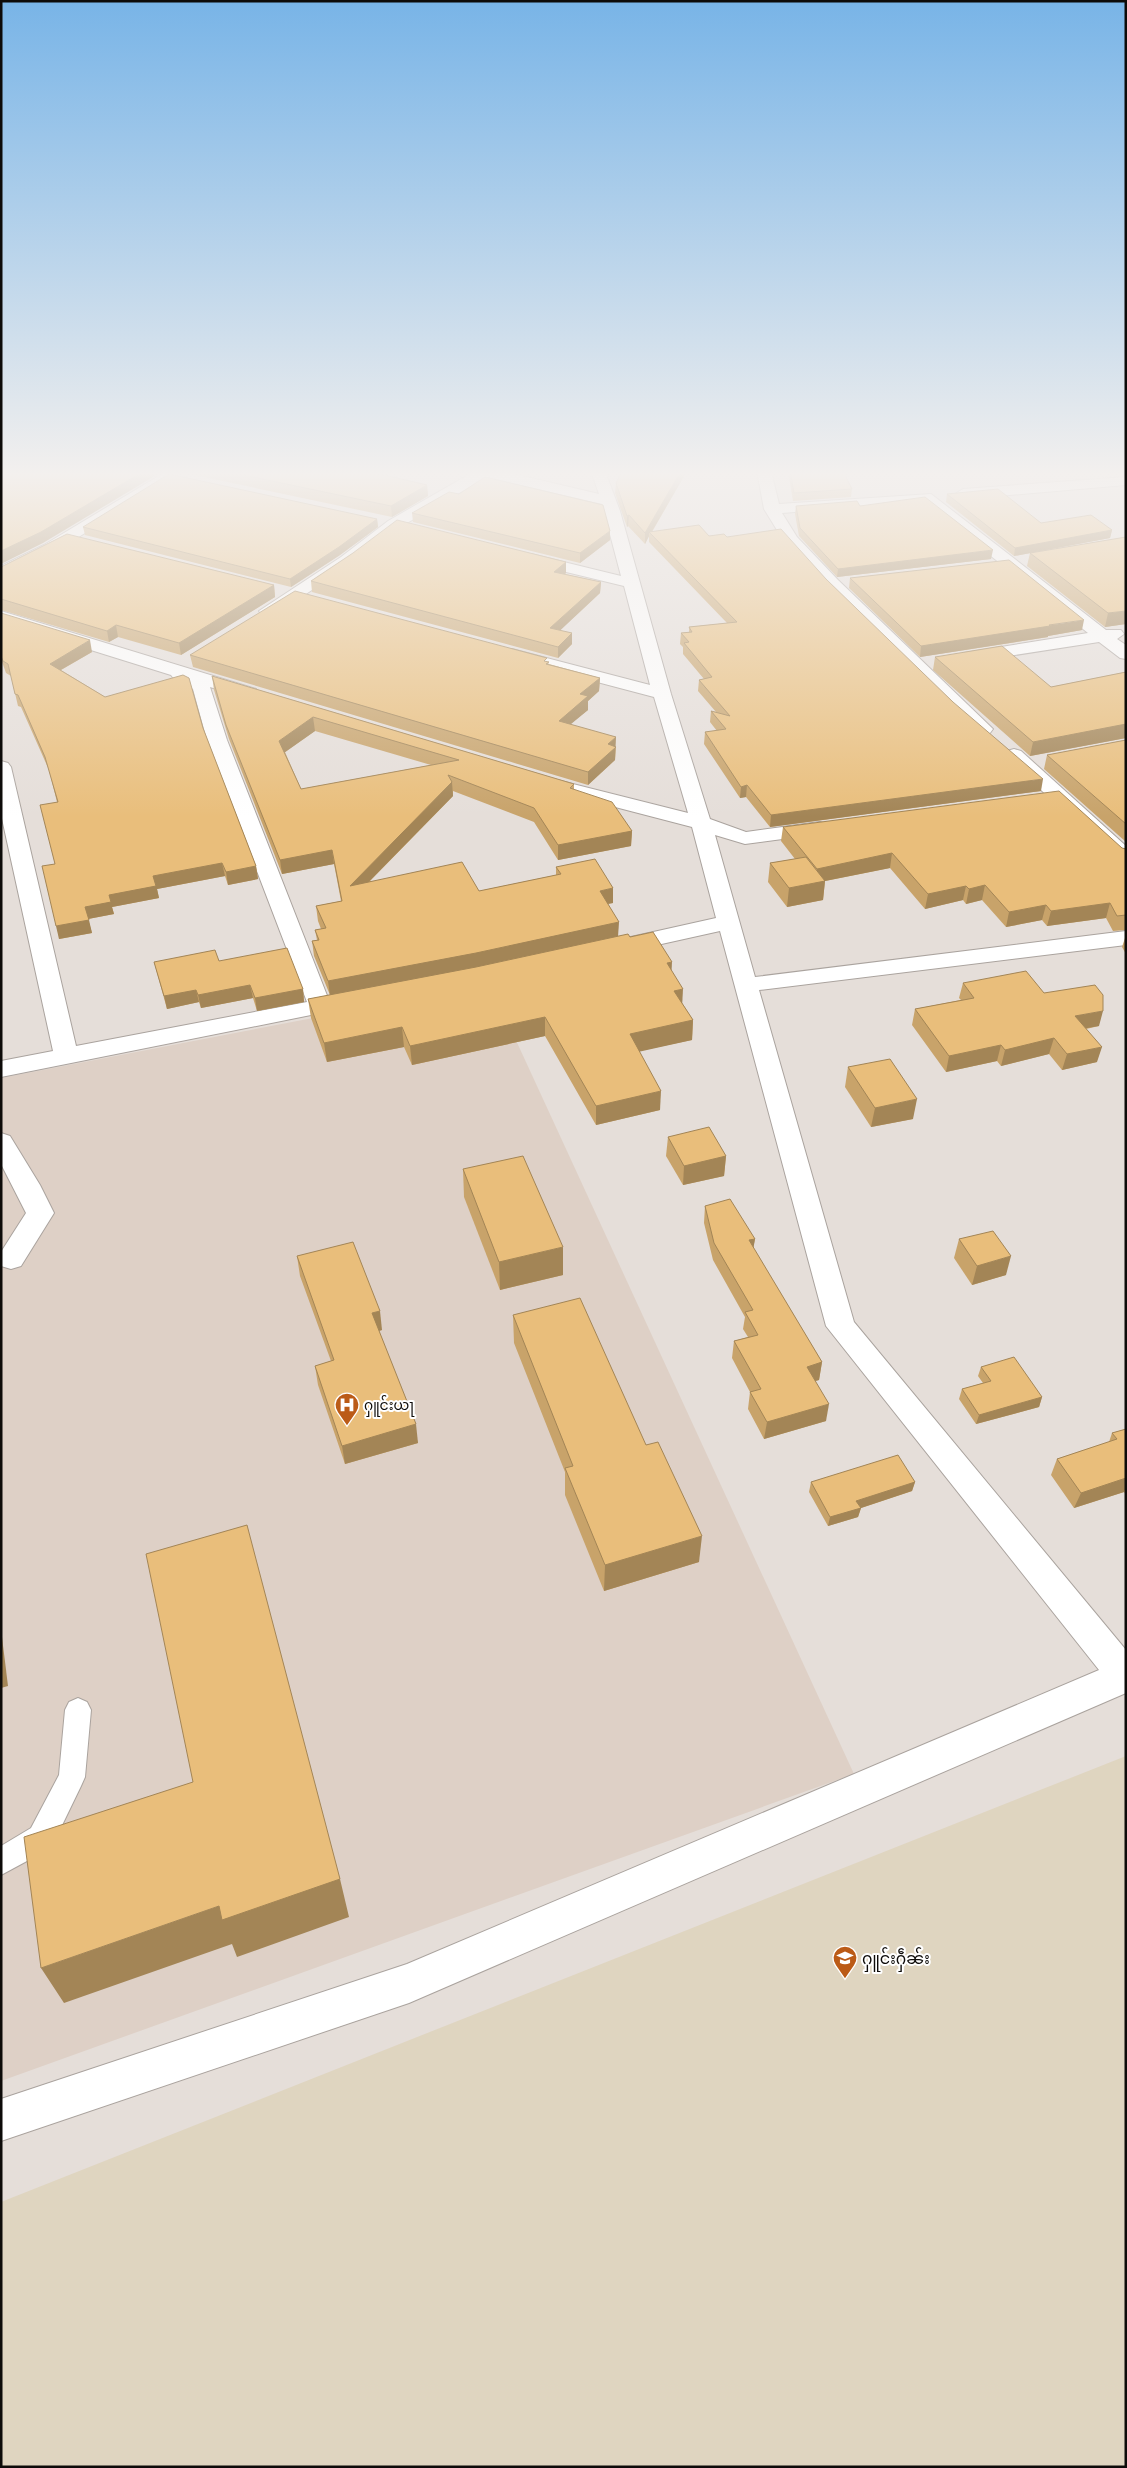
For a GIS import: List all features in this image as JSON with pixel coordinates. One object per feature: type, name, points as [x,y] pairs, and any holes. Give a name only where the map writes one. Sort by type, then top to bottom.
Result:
[{"type":"main road","points":[[254,620],[307,586]]},
{"type":"main road","points":[[1,2120],[409,1983],[1126,1676],[842,1326],[633,586]]},
{"type":"main road","points":[[834,586],[959,708],[1000,743],[1035,763],[1062,796],[1126,857]]},
{"type":"main road","points":[[1040,586],[1126,654]]},
{"type":"main road","points":[[276,590],[313,600]]},
{"type":"main road","points":[[1,616],[181,665],[266,698]]},
{"type":"main road","points":[[956,659],[1126,632]]},
{"type":"main road","points":[[492,648],[662,694]]},
{"type":"main road","points":[[917,665],[936,662]]},
{"type":"main road","points":[[181,665],[201,686],[217,740],[320,1006]]},
{"type":"main road","points":[[1,767],[66,1056]]},
{"type":"main road","points":[[534,779],[701,823],[744,838],[843,825]]},
{"type":"main road","points":[[1033,800],[1062,796]]},
{"type":"main road","points":[[603,950],[728,922]]},
{"type":"main road","points":[[745,985],[1126,938]]},
{"type":"main road","points":[[1,1069],[359,999]]},
{"type":"main road","points":[[1,1142],[27,1185],[40,1213],[11,1259]]},
{"type":"lane","points":[[1,1861],[41,1838],[72,1777],[78,1710]]},
{"type":"shaded area","name":"ႁူင်းယႃ","points":[[490,984],[854,1774],[1,2081],[1,1078]]},
{"type":"shaded area","name":"ႁူင်းႁဵၼ်း","points":[[1126,1756],[1126,2467],[1,2467],[1,2202]]},
{"type":"building","points":[[1,586],[272,586],[179,643],[116,625],[107,631],[1,599]]},
{"type":"building","points":[[330,586],[596,586],[550,628],[572,633],[558,647]]},
{"type":"building","points":[[702,586],[833,586],[953,702],[1043,779],[771,815],[747,785],[741,787],[705,732],[726,729],[711,711],[730,716],[699,680],[712,677],[684,643],[689,642],[681,633],[692,632],[689,627],[737,622]]},
{"type":"building","points":[[859,586],[1042,586],[1084,620],[1049,625],[921,646]]},
{"type":"building","points":[[1073,586],[1126,586],[1126,611],[1108,613]]},
{"type":"building","points":[[295,591],[547,658],[544,661],[549,662],[546,664],[600,678],[580,694],[588,696],[559,721],[616,737],[608,744],[616,747],[588,772],[190,655]]},
{"type":"building","points":[[1,613],[90,640],[50,664],[105,697],[183,675],[189,678],[203,728],[256,866],[226,872],[222,863],[153,876],[156,886],[109,895],[111,902],[85,907],[89,920],[56,926],[42,866],[55,864],[40,805],[58,802],[45,757],[18,695],[15,694],[8,664],[3,661],[1,656]]},
{"type":"building","points":[[1002,646],[1051,687],[1126,672],[1126,724],[1033,742],[935,657]]},
{"type":"building","points":[[212,676],[574,784],[570,788],[612,802],[632,831],[558,845],[534,808],[448,775],[452,782],[350,886],[462,862],[479,891],[561,874],[556,867],[595,859],[613,888],[600,891],[619,922],[476,953],[328,981],[312,941],[319,940],[315,930],[326,928],[316,906],[342,901],[332,850],[280,860],[226,725]],"holes":[[[313,717],[459,760],[301,789],[279,741]]]},
{"type":"building","points":[[1126,740],[1126,824],[1047,755]]},
{"type":"building","points":[[1059,791],[1122,848],[1126,849],[1126,915],[1117,916],[1110,903],[1051,911],[1046,905],[1009,912],[985,885],[969,889],[966,886],[928,894],[892,853],[817,869],[783,827]]},
{"type":"building","points":[[806,857],[825,881],[789,888],[770,863]]},
{"type":"building","points":[[653,932],[672,962],[667,963],[683,989],[674,991],[693,1020],[630,1034],[661,1091],[596,1106],[545,1017],[410,1046],[402,1027],[324,1043],[308,999],[476,967],[628,934],[630,937]]},
{"type":"building","points":[[287,948],[303,989],[255,998],[250,985],[198,995],[196,990],[164,996],[154,962],[215,950],[219,961]]},
{"type":"building","points":[[1026,971],[1044,993],[1095,985],[1103,995],[1103,1011],[1075,1016],[1102,1047],[1067,1054],[1054,1038],[1005,1050],[1001,1045],[949,1056],[915,1009],[974,998],[963,983]]},
{"type":"building","points":[[890,1059],[917,1099],[875,1108],[848,1067]]},
{"type":"building","points":[[709,1127],[726,1156],[684,1166],[668,1137]]},
{"type":"building","points":[[523,1156],[563,1247],[499,1262],[463,1169]]},
{"type":"building","points":[[730,1199],[755,1239],[749,1240],[822,1362],[807,1367],[829,1404],[767,1422],[750,1392],[761,1389],[734,1341],[758,1335],[745,1312],[753,1310],[714,1243],[705,1206]]},
{"type":"building","points":[[993,1231],[1011,1256],[977,1266],[959,1239]]},
{"type":"building","points":[[353,1242],[380,1311],[372,1313],[416,1424],[342,1446],[315,1366],[334,1360],[297,1256]]},
{"type":"building","points":[[580,1298],[646,1445],[658,1442],[702,1536],[605,1565],[565,1468],[573,1466],[513,1315]]},
{"type":"building","points":[[1014,1357],[1042,1397],[979,1415],[962,1389],[991,1381],[981,1367]]},
{"type":"building","points":[[1126,1429],[1126,1478],[1081,1493],[1057,1459],[1117,1439],[1112,1433]]},
{"type":"building","points":[[898,1455],[915,1482],[856,1501],[861,1508],[830,1517],[811,1482]]},
{"type":"building","points":[[247,1525],[340,1879],[222,1920],[219,1906],[41,1968],[24,1837],[193,1782],[146,1554]]},
{"type":"place","name":"ႁူင်းယႃ","points":[[347,1426]]},
{"type":"place","name":"ႁူင်းႁဵၼ်း","points":[[845,1979]]}]
